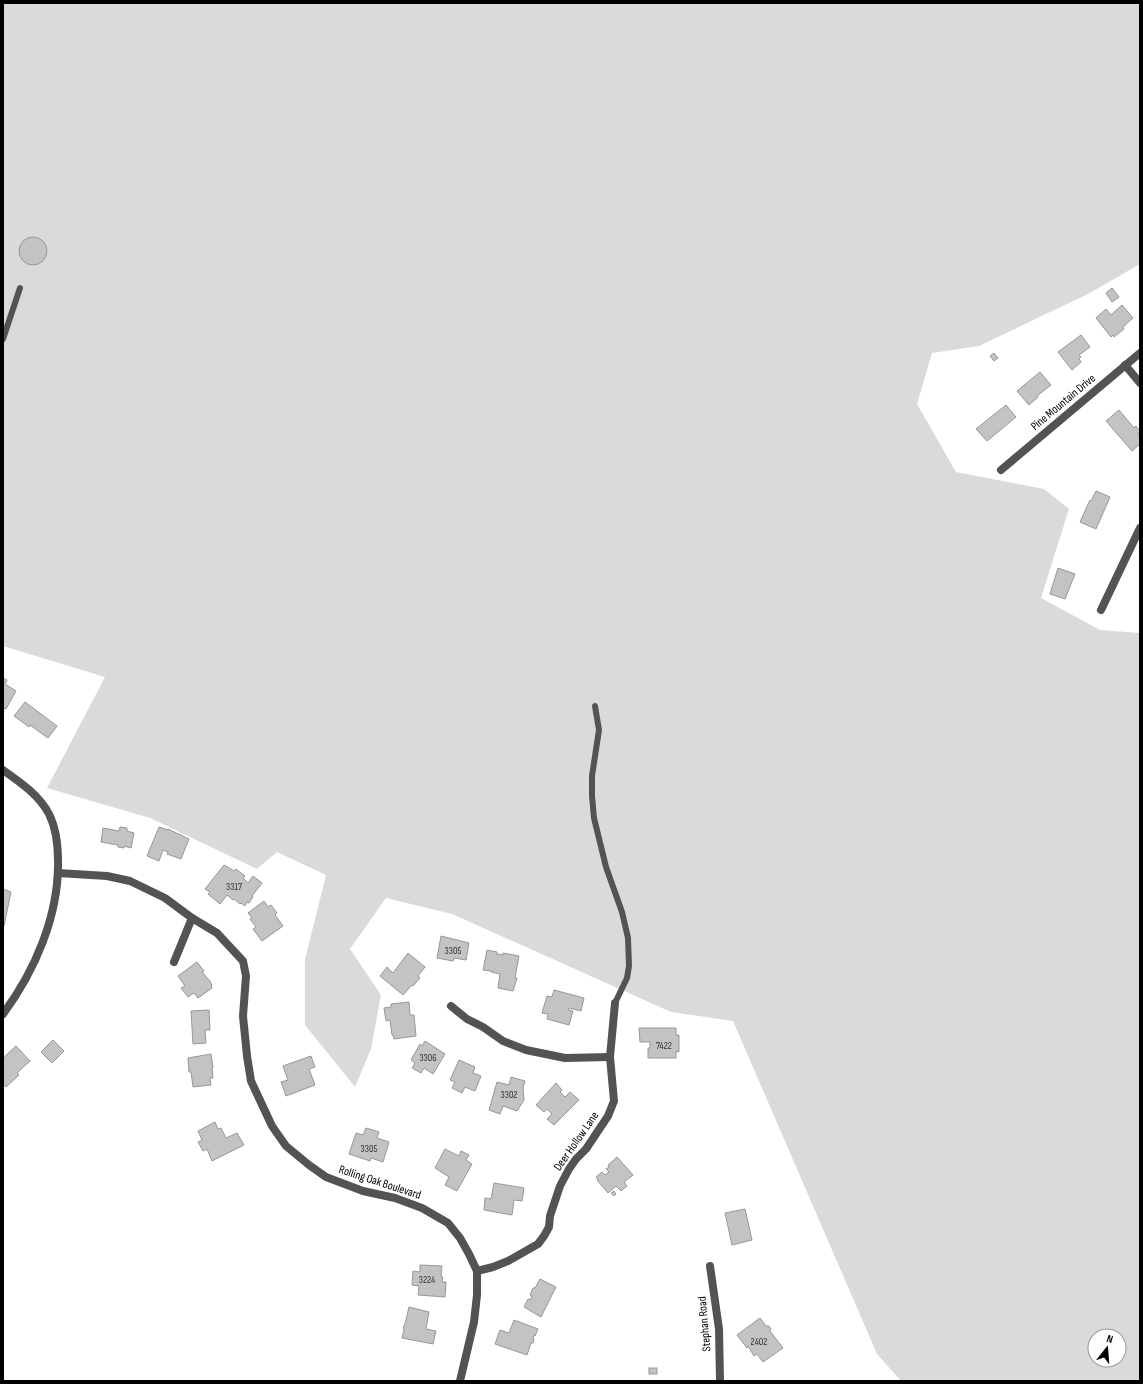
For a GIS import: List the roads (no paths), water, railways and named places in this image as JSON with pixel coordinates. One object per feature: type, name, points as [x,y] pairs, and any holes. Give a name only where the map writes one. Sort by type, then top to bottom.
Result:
[{"type":"street","name":"Pine Mountain Drive","points":[[1001,470],[1140,352]]},
{"type":"street","points":[[1125,365],[1140,383]]},
{"type":"street","points":[[1101,610],[1140,528]]},
{"type":"street","points":[[3,770],[32,793],[43,804],[49,814],[56,840],[58,873],[56,900],[46,935],[15,997],[3,1014]]},
{"type":"street","name":"Rolling Oak Boulevard","points":[[58,873],[107,876],[130,881],[165,898],[192,918],[217,933],[243,961],[246,976],[243,1016],[251,1081],[272,1126],[286,1146],[326,1177],[363,1191],[395,1198],[422,1208],[448,1223],[460,1238],[477,1271],[477,1295],[474,1322],[460,1381]]},
{"type":"street","points":[[174,962],[192,918]]},
{"type":"street","name":"Deer Hollow Lane","points":[[477,1271],[508,1261],[538,1244],[549,1227],[550,1216],[560,1186],[569,1168],[586,1149],[608,1116],[614,1101],[610,1057],[615,1003]]},
{"type":"street","points":[[451,1006],[467,1019],[483,1027],[503,1041],[526,1050],[565,1058],[610,1057]]},
{"type":"street","name":"Stephan Road","points":[[710,1266],[719,1329],[720,1381]]},
{"type":"lane","points":[[3,339],[20,288]]},
{"type":"lane","points":[[595,706],[599,730],[592,776],[594,818],[606,867],[622,912],[628,938],[629,966],[627,978],[615,1003]]}]
